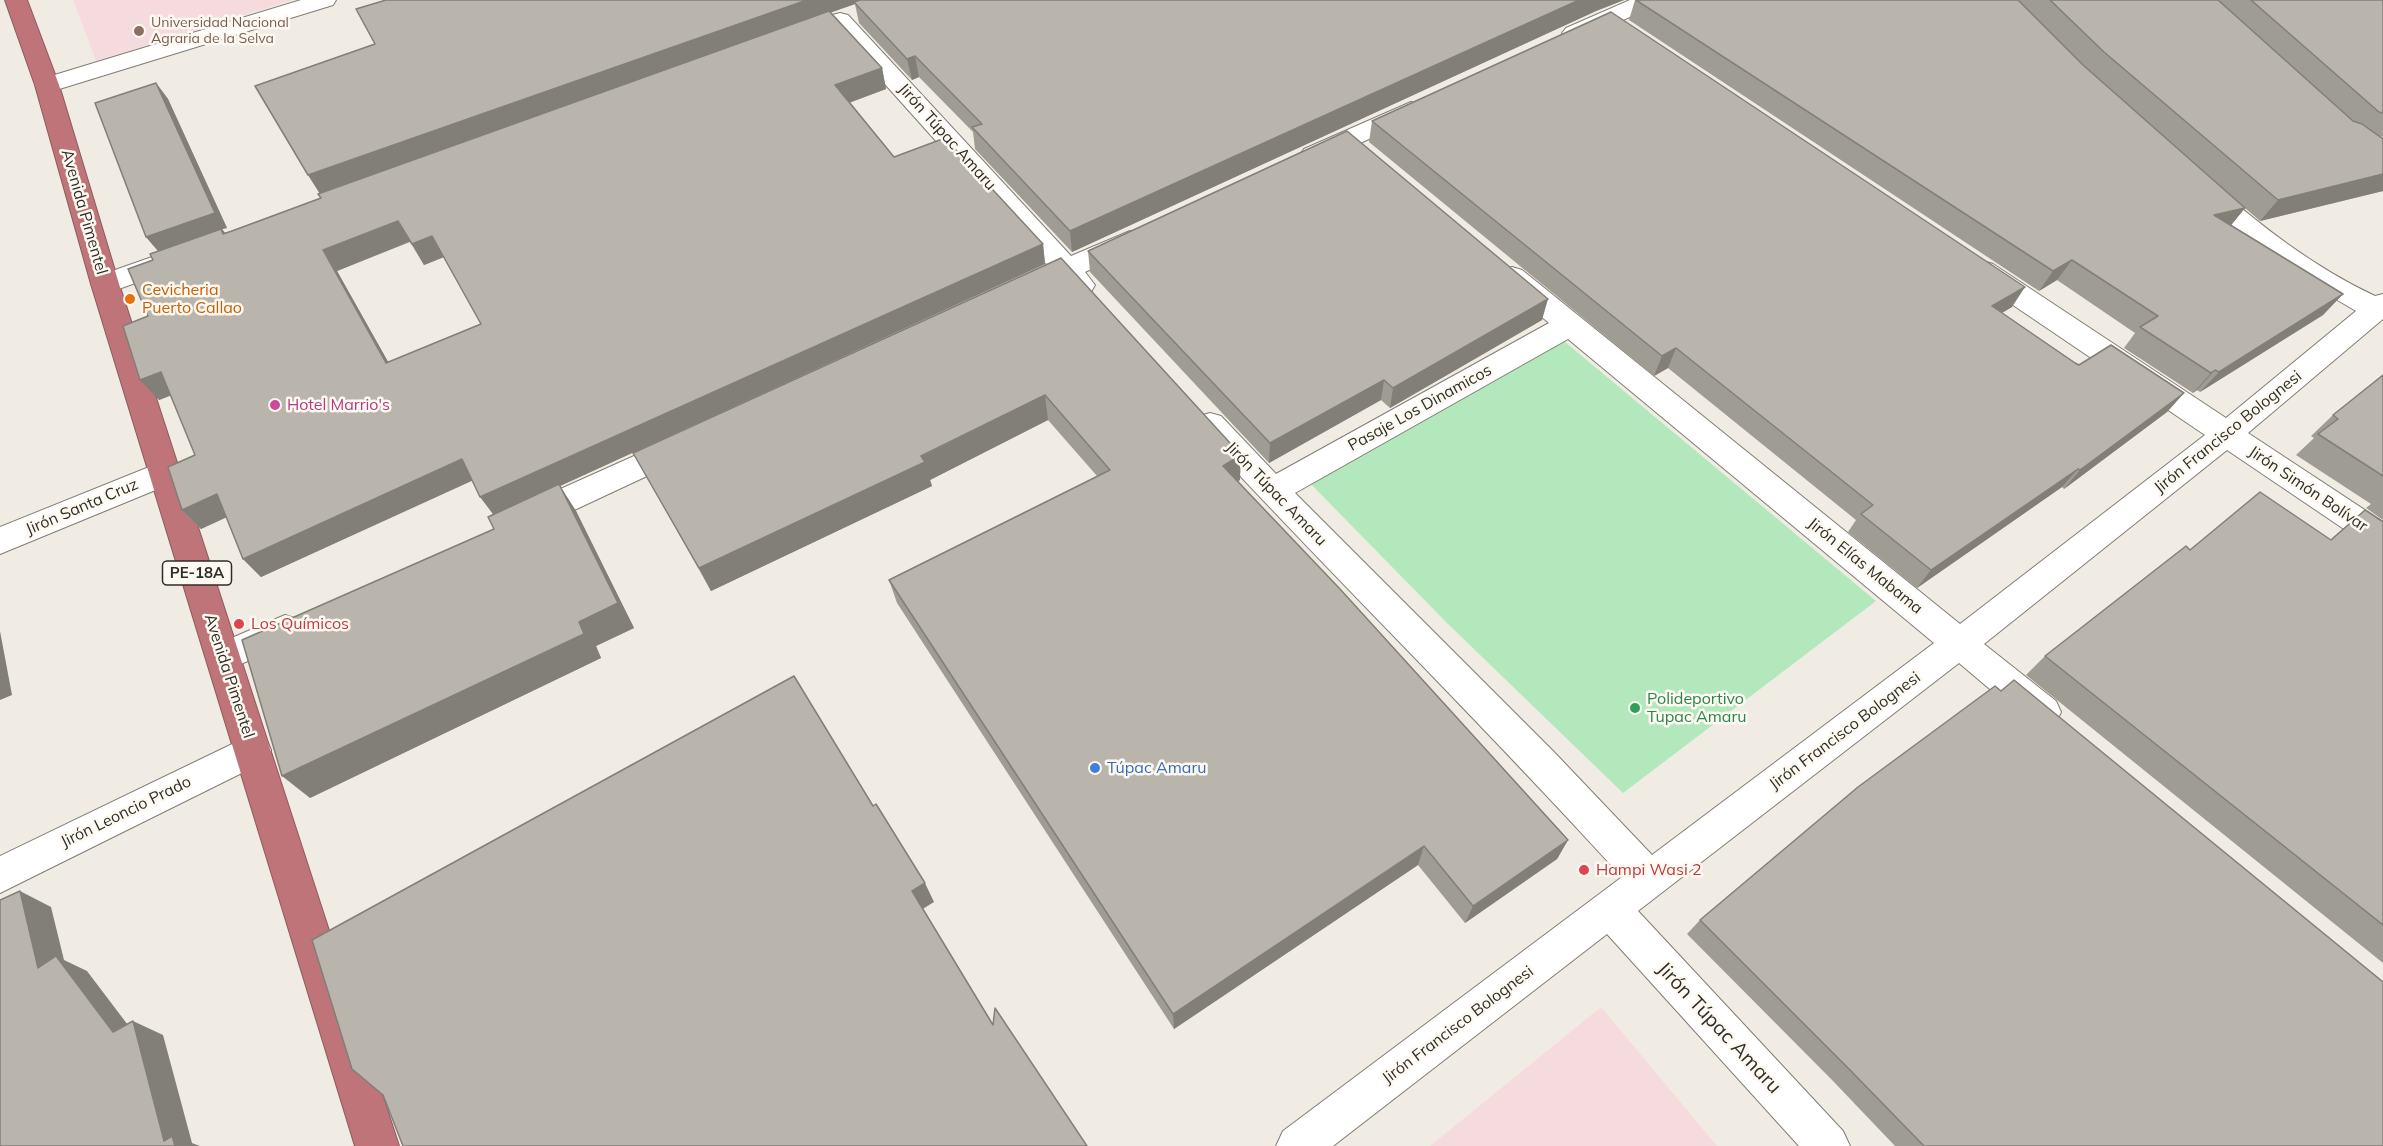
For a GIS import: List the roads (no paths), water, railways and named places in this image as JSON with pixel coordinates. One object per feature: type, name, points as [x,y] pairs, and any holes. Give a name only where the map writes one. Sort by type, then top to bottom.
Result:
[{"type":"highway","name":"Avenida Pimentel","points":[[16,0],[47,85],[105,284],[377,1146]]},
{"type":"street","points":[[47,85],[325,0]]},
{"type":"street","points":[[1551,43],[1607,10],[1649,0]]},
{"type":"street","points":[[1607,10],[1635,38]]},
{"type":"street","name":"Jirón Túpac Amaru","points":[[840,20],[1098,303]]},
{"type":"street","points":[[1293,164],[1433,99]]},
{"type":"street","points":[[1347,139],[1374,162]]},
{"type":"street","points":[[2186,173],[2233,217],[2281,254],[2315,277],[2380,307]]},
{"type":"street","points":[[1002,299],[1153,229]]},
{"type":"street","points":[[105,284],[194,252]]},
{"type":"street","name":"Jirón Simón Bolívar","points":[[1961,256],[2383,539]]},
{"type":"street","name":"Jirón Elías Mabama","points":[[1489,258],[2070,734]]},
{"type":"street","name":"Jirón Francisco Bolognesi","points":[[1298,1146],[1960,643],[2227,434],[2380,307]]},
{"type":"street","name":"Pasaje Los Dinamicos","points":[[1272,491],[1569,325]]},
{"type":"street","name":"Jirón Túpac Amaru","points":[[1193,406],[1272,491],[1592,816],[1649,879]]},
{"type":"street","points":[[504,528],[709,434]]},
{"type":"street","name":"Jirón Santa Cruz","points":[[0,541],[165,472]]},
{"type":"street","points":[[223,657],[309,618]]},
{"type":"street","name":"Jirón Leoncio Prado","points":[[0,875],[253,750]]},
{"type":"street","name":"Jirón Túpac Amaru","points":[[1610,909],[1828,1146]]},
{"type":"place","name":"Universidad Nacional Agraria de la Selva","points":[[139,31]]},
{"type":"place","name":"Cevicheria Puerto Callao","points":[[130,299]]},
{"type":"place","name":"Hotel Marrio's","points":[[275,405]]},
{"type":"place","name":"Los Químicos","points":[[239,624]]},
{"type":"place","name":"Polideportivo Tupac Amaru","points":[[1635,708]]},
{"type":"place","name":"Túpac Amaru","points":[[1095,768]]},
{"type":"place","name":"Hampi Wasi 2","points":[[1584,870]]}]
